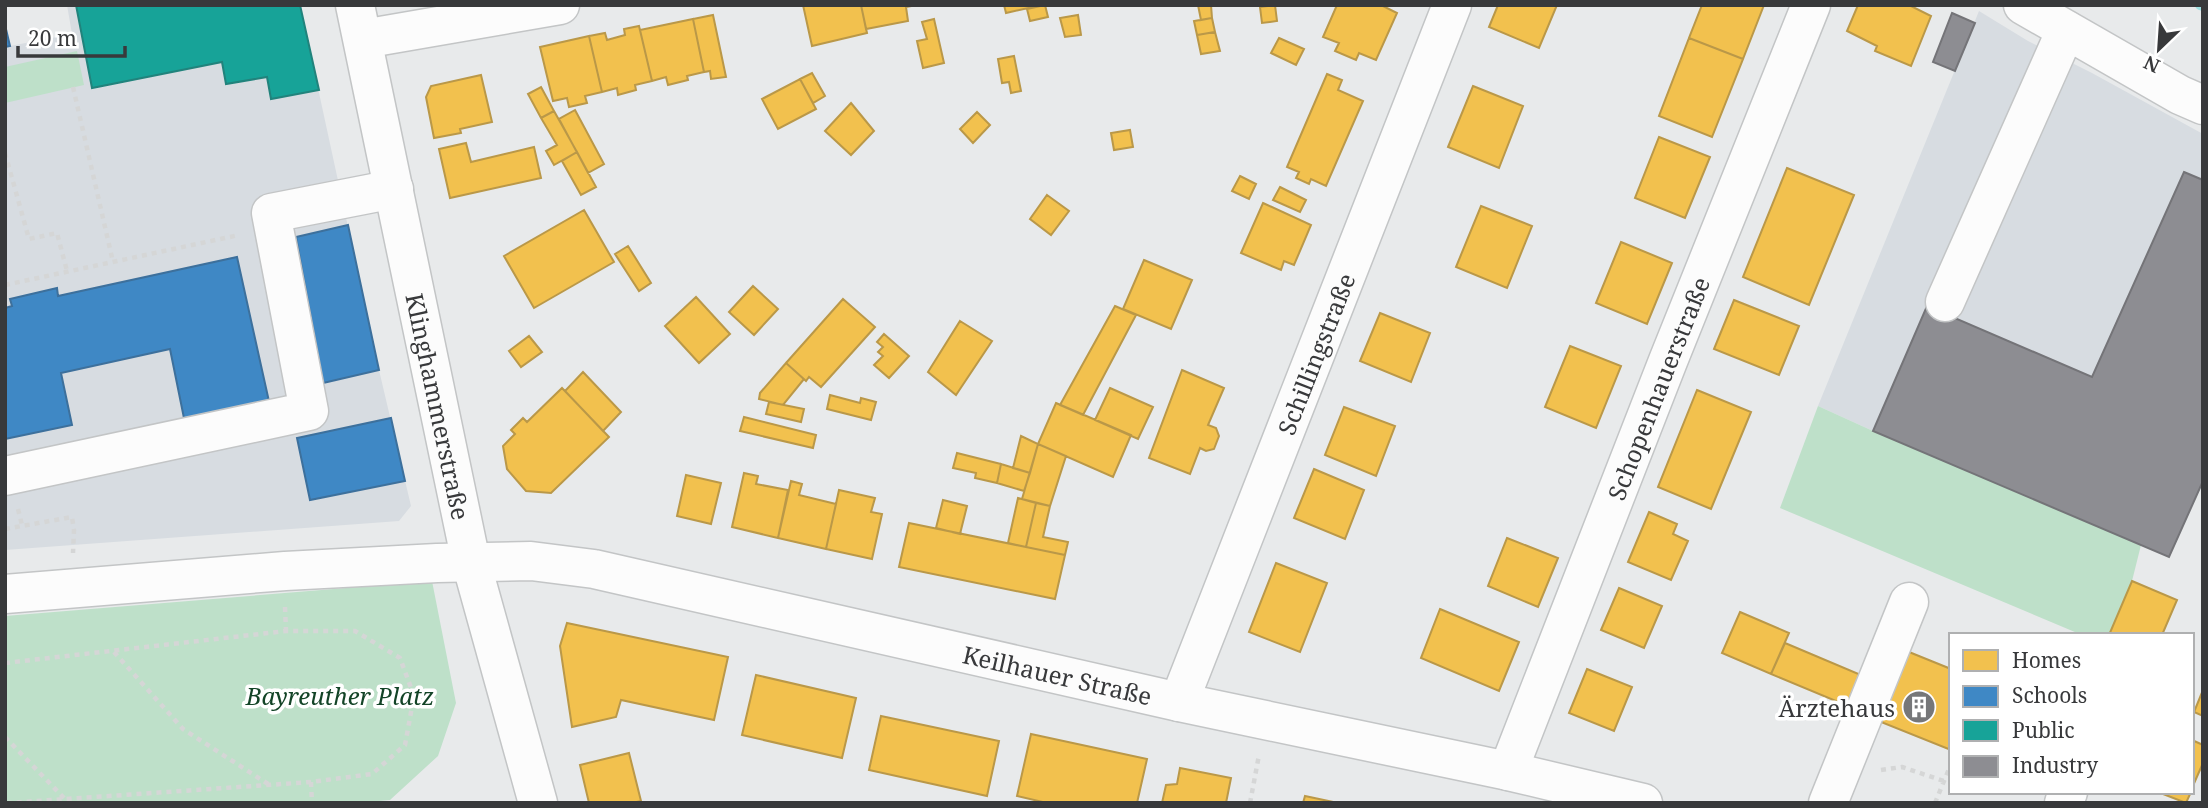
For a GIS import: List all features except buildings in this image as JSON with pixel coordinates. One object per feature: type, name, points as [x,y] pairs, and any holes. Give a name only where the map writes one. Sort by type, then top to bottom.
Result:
[{"type":"street","points":[[359,22],[559,5]]},
{"type":"street","name":"Schillingstraße","points":[[1179,702],[1452,5]]},
{"type":"street","name":"Schopenhauerstraße","points":[[1508,771],[1811,5]]},
{"type":"street","points":[[2022,5],[2180,95],[2203,105]]},
{"type":"street","name":"Klinghammerstraße","points":[[359,22],[471,562],[538,803]]},
{"type":"street","points":[[1945,302],[2066,30]]},
{"type":"street","points":[[5,475],[309,411],[271,212],[394,189]]},
{"type":"street","name":"Keilhauer Straße","points":[[471,562],[531,561],[594,569],[1179,702],[1508,771],[1643,803]]},
{"type":"street","points":[[5,594],[285,572],[471,562]]},
{"type":"street","points":[[1828,803],[1909,602]]},
{"type":"path","points":[[73,87],[113,262]]},
{"type":"path","points":[[5,153],[29,239],[57,233],[67,271]]},
{"type":"path","points":[[5,285],[274,228]]},
{"type":"path","points":[[19,515],[22,525]]},
{"type":"path","points":[[5,529],[72,517],[72,555]]},
{"type":"path","points":[[5,663],[286,631],[355,631],[400,658],[414,696],[405,744],[373,774],[311,782],[8,803]]},
{"type":"path","points":[[113,652],[183,729],[268,784]]},
{"type":"path","points":[[1250,803],[1266,720]]},
{"type":"path","points":[[5,737],[65,799]]},
{"type":"path","points":[[1844,763],[1876,771],[1902,767],[1944,781]]},
{"type":"path","points":[[1935,803],[1949,769]]},
{"type":"path","points":[[311,782],[312,803]]},
{"type":"shaded area","points":[[67,5],[300,5],[411,506],[399,521],[5,550],[5,47],[72,34]]},
{"type":"shaded area","points":[[1979,11],[2028,41],[2203,134],[2203,481],[2169,557],[1818,406]]},
{"type":"green space","points":[[77,51],[84,85],[5,103],[5,67]]},
{"type":"green space","points":[[1818,406],[2141,545],[2132,581],[2110,633],[2077,633],[1780,508]]},
{"type":"green space","name":"Bayreuther Platz","points":[[432,581],[456,703],[438,756],[390,800],[357,803],[5,803],[5,616]]},
{"type":"place","name":"Ärztehaus","points":[[1919,707]]}]
